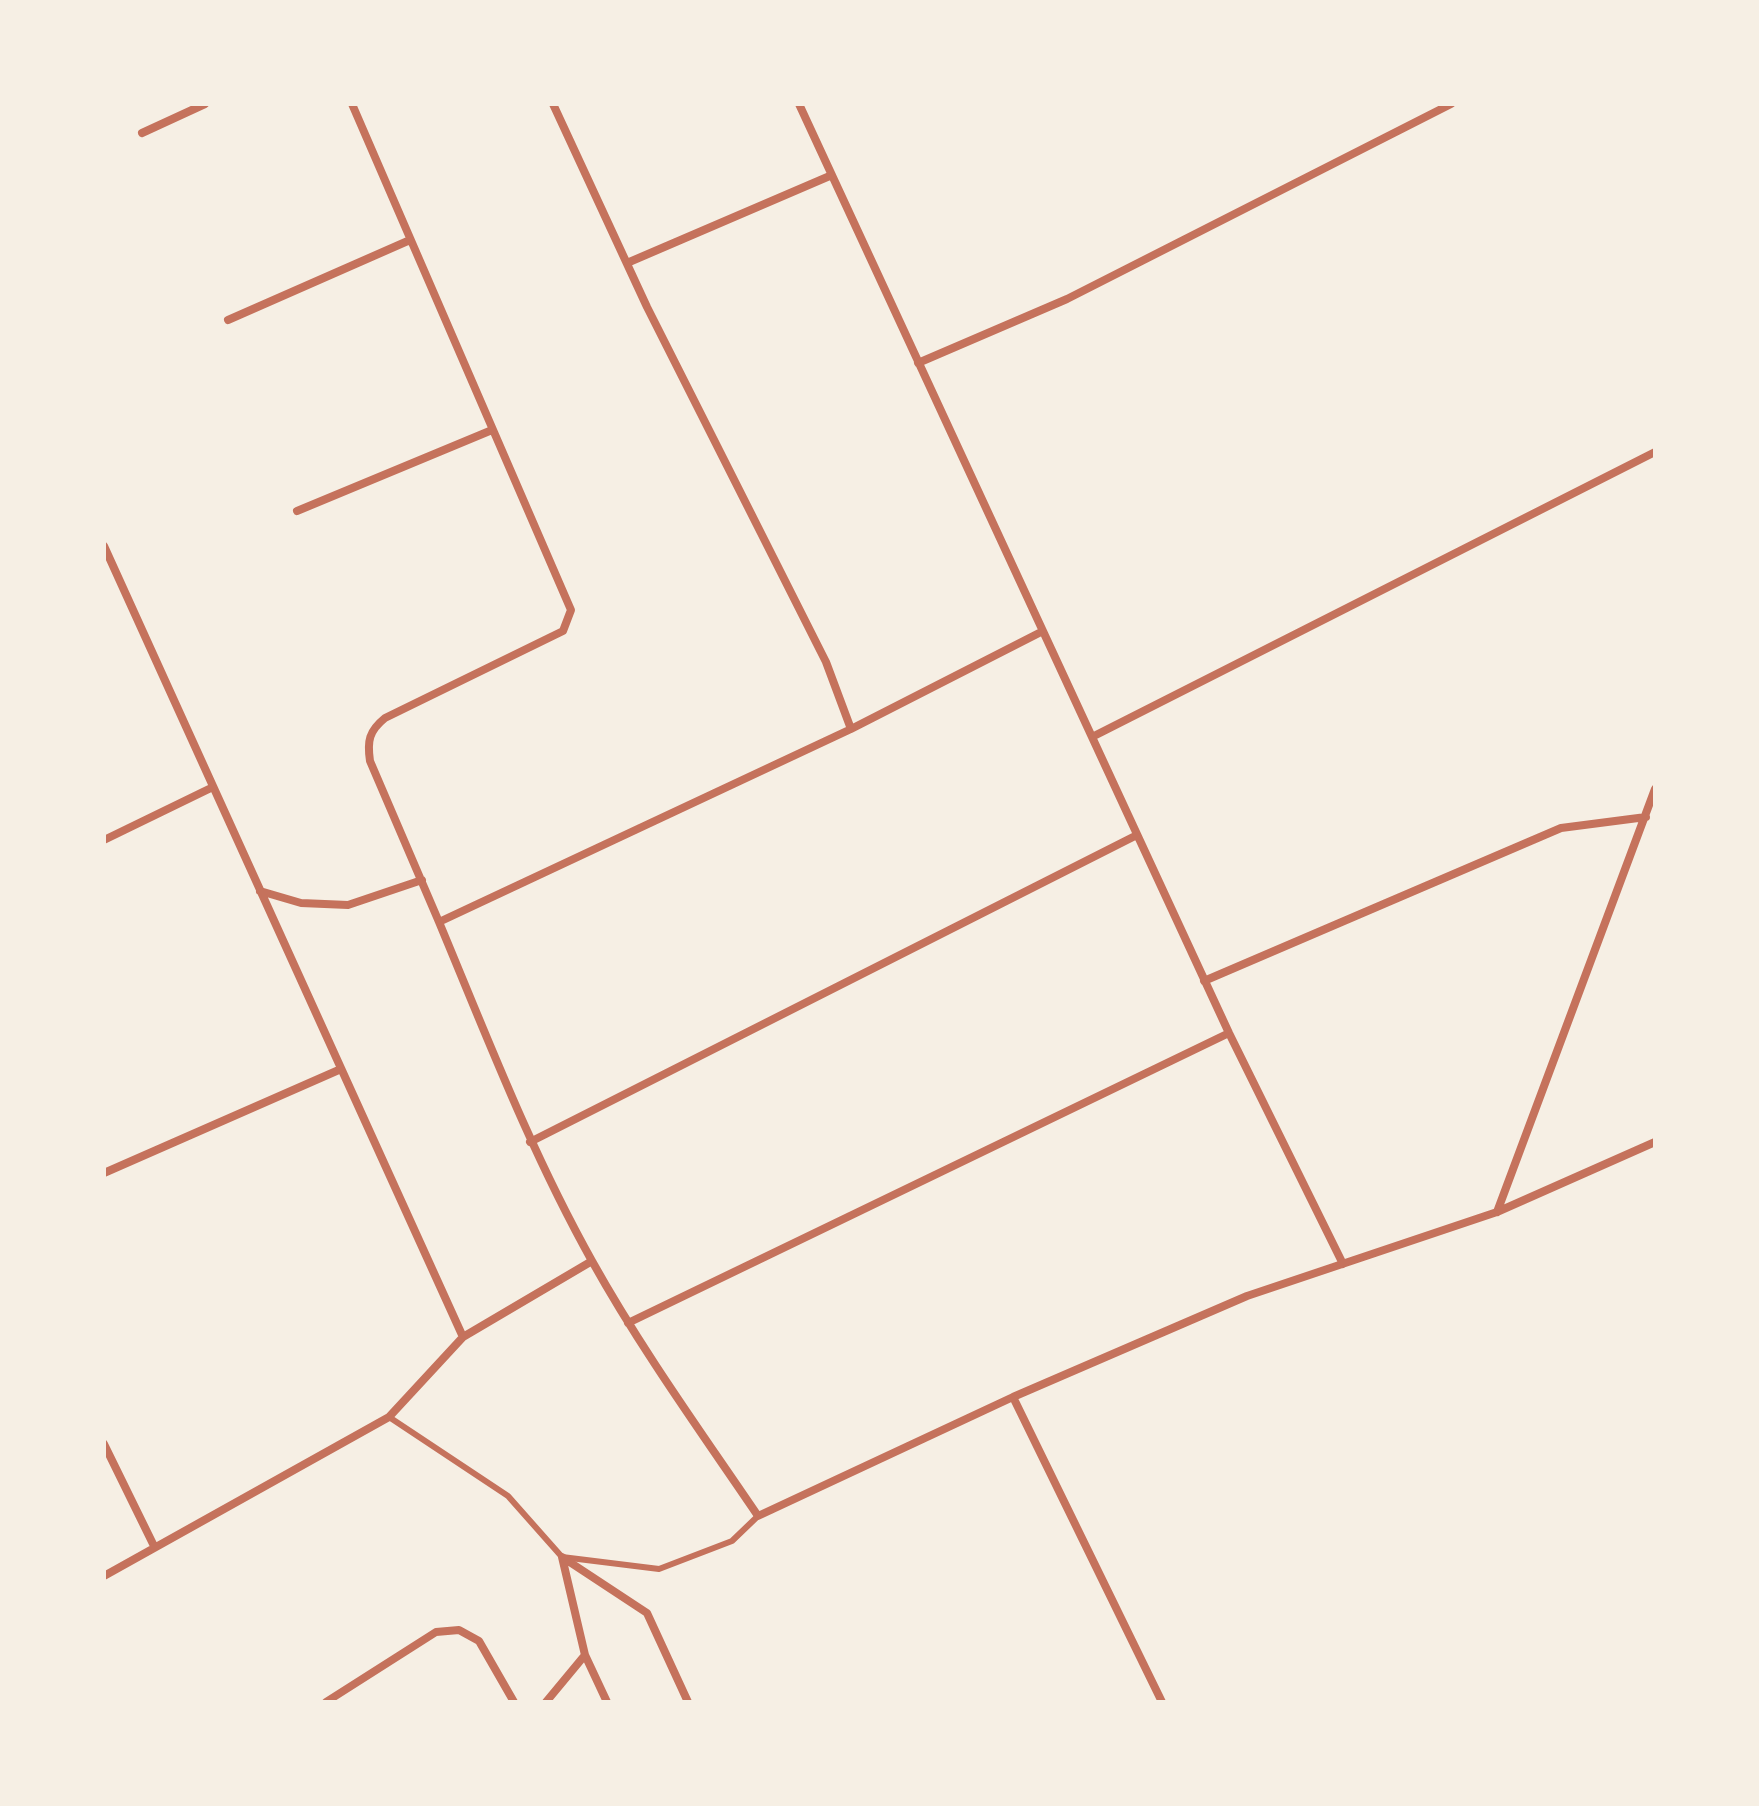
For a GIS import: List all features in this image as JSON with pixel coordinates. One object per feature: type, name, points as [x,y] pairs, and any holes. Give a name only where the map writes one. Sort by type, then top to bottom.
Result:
[{"type":"street","points":[[142,133],[205,104]]},
{"type":"street","points":[[352,104],[571,610],[563,631],[385,718],[373,728],[368,744],[370,761],[530,1142],[628,1323],[758,1516],[1013,1397],[1247,1296],[1497,1212],[1655,1142]]},
{"type":"street","points":[[553,104],[627,263],[826,662],[851,729]]},
{"type":"street","points":[[799,104],[1204,981],[1343,1264]]},
{"type":"street","points":[[918,363],[1067,299],[1451,104]]},
{"type":"street","points":[[627,263],[832,175]]},
{"type":"street","points":[[228,320],[410,240]]},
{"type":"street","points":[[297,511],[492,430]]},
{"type":"street","points":[[1092,737],[1655,452]]},
{"type":"street","points":[[104,546],[463,1337]]},
{"type":"street","points":[[439,922],[851,729],[1043,631]]},
{"type":"street","points":[[104,840],[213,787]]},
{"type":"street","points":[[1497,1212],[1655,789]]},
{"type":"street","points":[[1204,981],[1561,828],[1646,817]]},
{"type":"street","points":[[530,1142],[1137,835]]},
{"type":"street","points":[[260,891],[301,903],[348,905],[422,880]]},
{"type":"street","points":[[628,1323],[1229,1033]]},
{"type":"street","points":[[104,1173],[341,1069]]},
{"type":"street","points":[[104,1576],[389,1417],[463,1337],[592,1261]]},
{"type":"street","points":[[1013,1397],[1162,1702]]},
{"type":"street","points":[[104,1444],[154,1546]]},
{"type":"street","points":[[562,1557],[585,1655],[607,1702]]},
{"type":"street","points":[[562,1557],[647,1613],[688,1702]]},
{"type":"street","points":[[326,1702],[436,1632],[459,1630],[479,1641],[514,1702]]},
{"type":"street","points":[[546,1702],[585,1655]]},
{"type":"lane","points":[[389,1417],[508,1496],[562,1557],[659,1569],[732,1541],[758,1516]]}]
